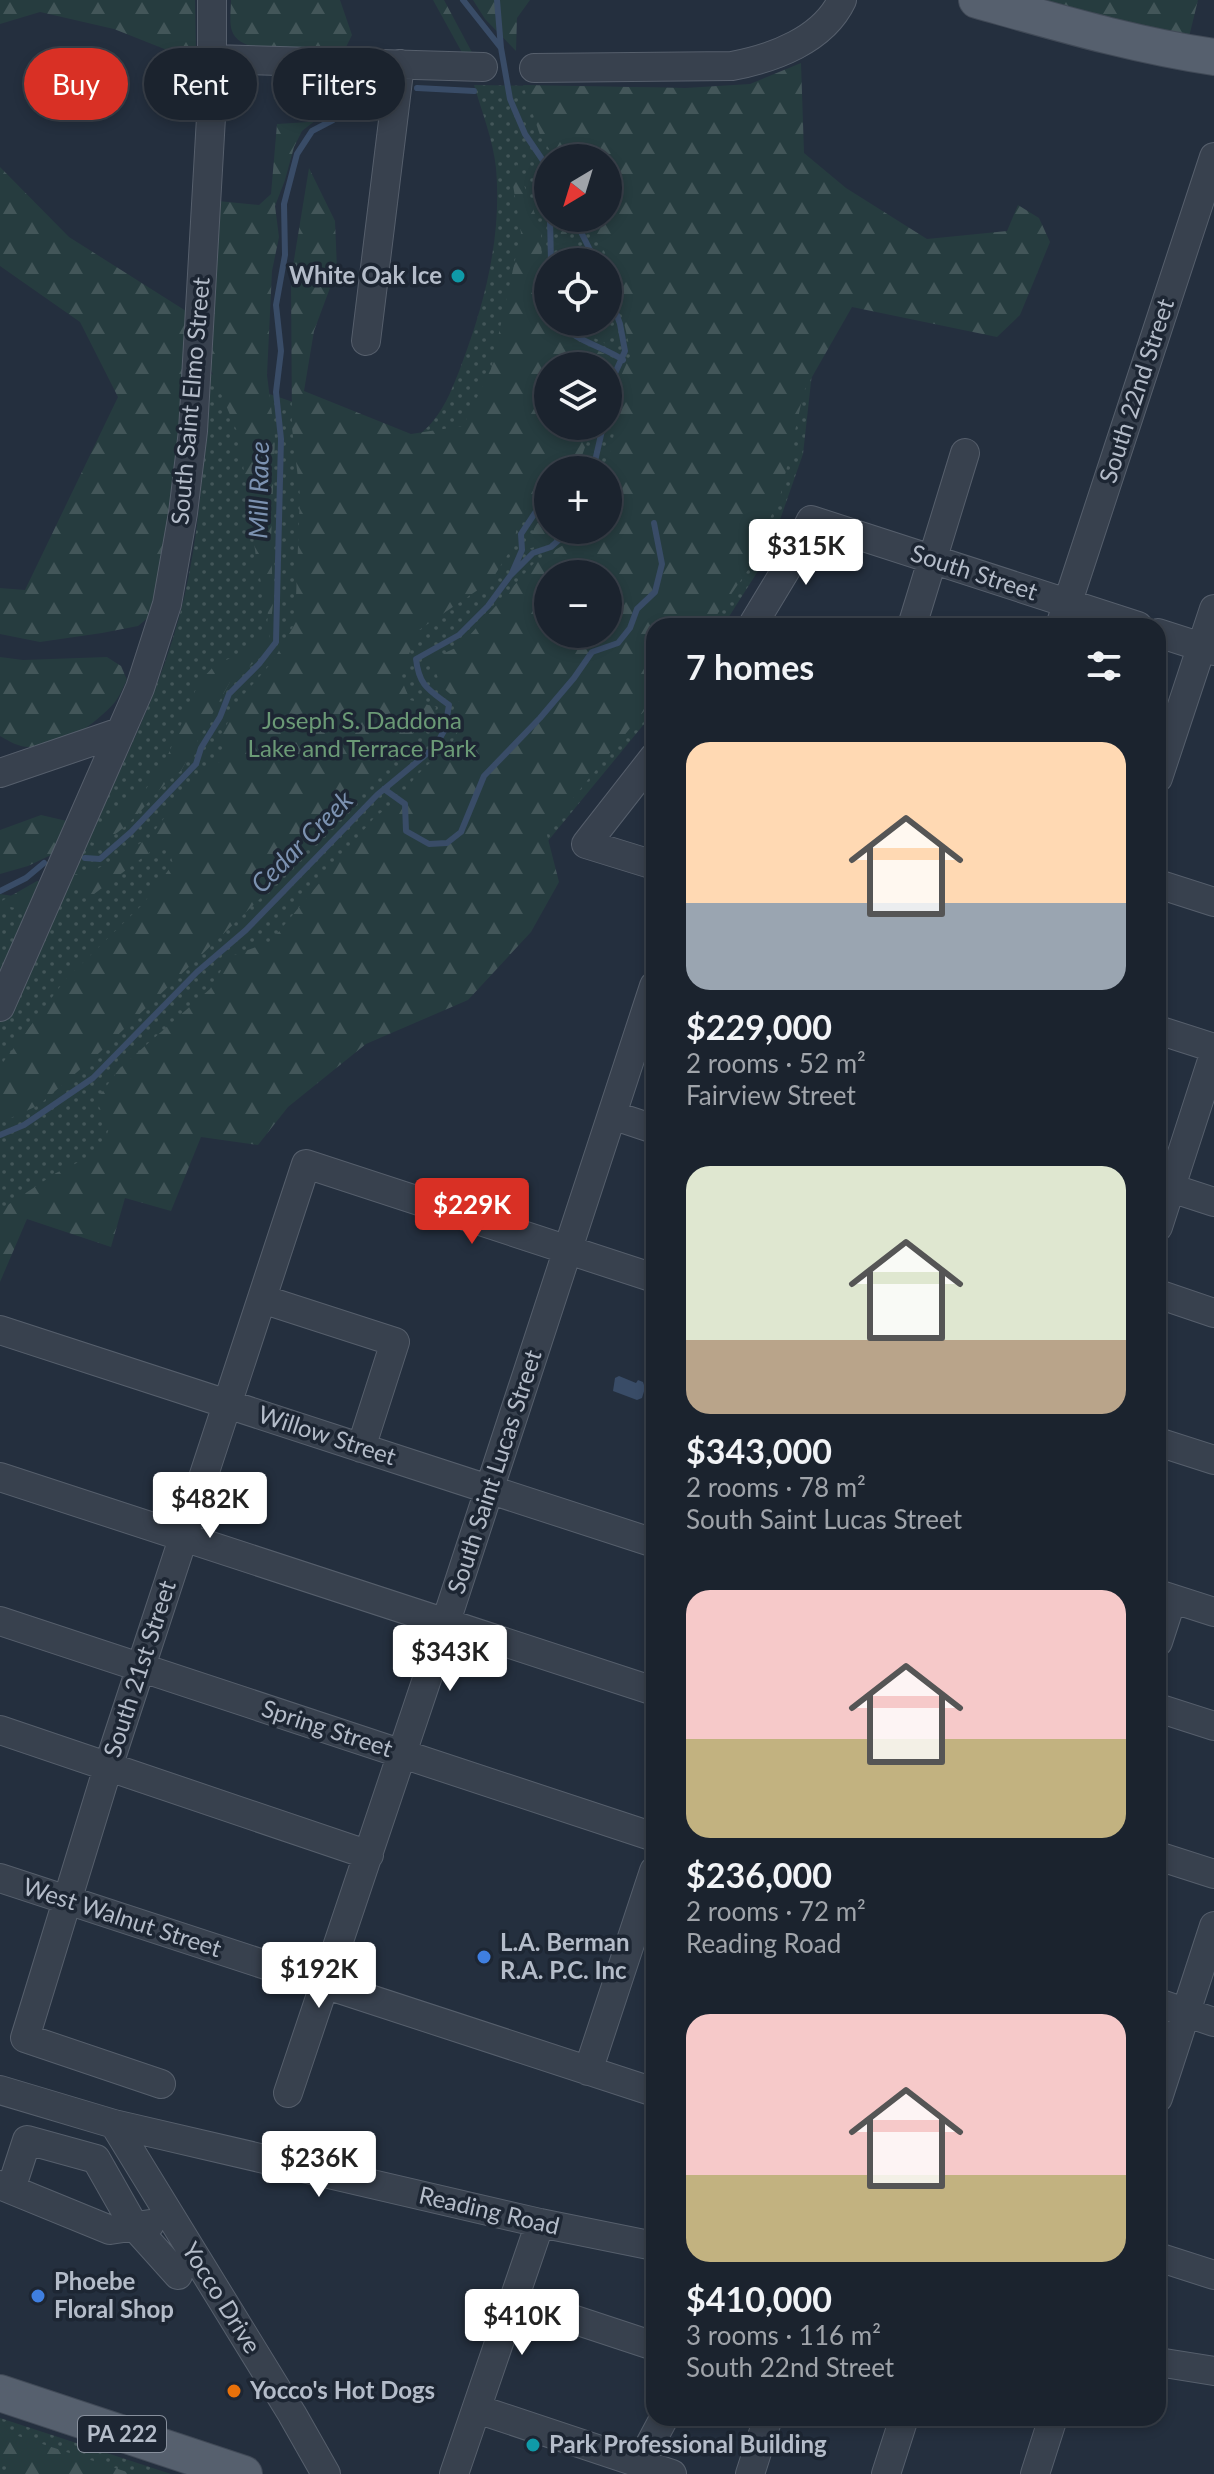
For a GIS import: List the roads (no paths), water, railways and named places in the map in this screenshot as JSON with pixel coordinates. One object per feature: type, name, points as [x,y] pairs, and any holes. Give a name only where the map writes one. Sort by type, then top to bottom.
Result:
[{"type":"main road","points":[[977,0],[1159,49],[1214,57]]},
{"type":"main road","name":"PA 222","points":[[0,2393],[244,2474]]},
{"type":"street","name":"South Saint Elmo Street","points":[[212,0],[213,48]]},
{"type":"street","points":[[534,68],[732,66],[752,63],[812,36],[826,25],[842,0]]},
{"type":"street","points":[[405,64],[483,67]]},
{"type":"street","name":"South Saint Elmo Street","points":[[0,1007],[140,688],[167,604],[193,431],[210,120]]},
{"type":"street","points":[[366,341],[393,120]]},
{"type":"street","name":"South 22nd Street","points":[[1064,615],[1214,157]]},
{"type":"street","points":[[915,618],[965,453]]},
{"type":"street","name":"South Street","points":[[757,618],[811,520],[934,560],[1064,615],[1084,618]]},
{"type":"street","points":[[1166,757],[1208,649],[1214,609]]},
{"type":"street","points":[[1166,636],[1208,649]]},
{"type":"street","points":[[0,773],[120,732]]},
{"type":"street","points":[[646,767],[586,844],[646,863]]},
{"type":"street","points":[[1166,887],[1214,902]]},
{"type":"street","name":"South Saint Lucas Street","points":[[288,2093],[446,1623],[646,1011]]},
{"type":"street","points":[[1166,1033],[1214,1051],[1166,1203]]},
{"type":"street","points":[[612,1115],[646,1126]]},
{"type":"street","name":"South 21st Street","points":[[161,2084],[25,2038],[108,1767],[306,1164],[568,1250]]},
{"type":"street","points":[[1171,1188],[1214,1202]]},
{"type":"street","points":[[568,1250],[646,1275]]},
{"type":"street","points":[[1166,1297],[1214,1313]]},
{"type":"street","points":[[262,1299],[395,1342],[361,1448]]},
{"type":"street","name":"Willow Street","points":[[0,1330],[646,1540]]},
{"type":"street","points":[[1166,1445],[1214,1460]]},
{"type":"street","points":[[0,1477],[646,1688]]},
{"type":"street","points":[[1166,1596],[1214,1612]]},
{"type":"street","name":"Spring Street","points":[[0,1621],[646,1834]]},
{"type":"street","points":[[1166,1711],[1214,1726]]},
{"type":"street","points":[[0,1730],[369,1855]]},
{"type":"street","points":[[1166,1859],[1214,1874]]},
{"type":"street","name":"West Walnut Street","points":[[0,1878],[646,2089]]},
{"type":"street","points":[[1166,2074],[1214,1926]]},
{"type":"street","points":[[588,2071],[643,1941]]},
{"type":"street","points":[[1166,2006],[1214,2022]]},
{"type":"street","name":"Reading Road","points":[[0,2090],[114,2124],[540,2223],[646,2244]]},
{"type":"street","points":[[53,2146],[64,2110]]},
{"type":"street","name":"Yocco Drive","points":[[114,2124],[326,2474]]},
{"type":"street","points":[[173,2220],[134,2226],[110,2230],[5,2187],[27,2140],[96,2159],[134,2226],[178,2275]]},
{"type":"street","points":[[454,2474],[540,2223]]},
{"type":"street","points":[[1166,2260],[1214,2275]]},
{"type":"street","points":[[512,2304],[540,2314],[554,2313],[646,2343]]},
{"type":"street","points":[[1166,2363],[1214,2371]]},
{"type":"street","points":[[477,2409],[672,2474]]},
{"type":"street","points":[[640,2463],[660,2426]]},
{"type":"street","points":[[750,2474],[765,2426]]},
{"type":"street","points":[[886,2474],[901,2426]]},
{"type":"street","points":[[1035,2474],[1050,2426]]},
{"type":"water","points":[[619,1376],[636,1383],[638,1380],[643,1382],[642,1398],[637,1400],[613,1391],[615,1378]]},
{"type":"waterway","name":"Cedar Creek","points":[[463,0],[501,48],[510,99],[534,147]]},
{"type":"waterway","points":[[497,0],[501,48]]},
{"type":"waterway","name":"Mill Race","points":[[417,88],[474,91]]},
{"type":"waterway","name":"Mill Race","points":[[85,858],[100,859],[131,832],[196,764],[229,694],[276,642],[281,439],[276,392],[281,351],[276,305],[285,255],[284,204],[297,154],[312,131],[333,120]]},
{"type":"waterway","points":[[550,232],[551,248]]},
{"type":"waterway","name":"Cedar Creek","points":[[581,232],[589,248]]},
{"type":"waterway","name":"Cedar Creek","points":[[622,335],[625,351],[622,358]]},
{"type":"waterway","points":[[576,336],[623,360]]},
{"type":"waterway","name":"Cedar Creek","points":[[596,456],[600,440]]},
{"type":"waterway","points":[[512,573],[522,550],[521,534],[534,514]]},
{"type":"waterway","points":[[384,789],[405,804],[406,831],[429,844],[447,843],[461,832],[484,776],[540,718],[592,652],[618,643],[630,628],[637,609],[655,592],[662,564],[654,523]]},
{"type":"waterway","name":"Cedar Creek","points":[[0,1135],[24,1125],[93,1078],[197,972],[246,930],[377,795],[435,747],[445,729],[449,705],[422,681],[416,659],[459,635],[533,553],[554,544]]},
{"type":"waterway","name":"Mill Race","points":[[0,891],[26,878],[44,863]]},
{"type":"place","name":"White Oak Ice","points":[[458,276]]},
{"type":"place","name":"L.A. Berman R.A. P.C. Inc","points":[[484,1957]]},
{"type":"place","name":"Phoebe Floral Shop","points":[[38,2296]]},
{"type":"place","name":"Yocco's Hot Dogs","points":[[234,2391]]},
{"type":"place","name":"Park Professional Building","points":[[533,2445]]},
{"type":"park label","name":"Joseph S. Daddona Lake and Terrace Park","points":[[362,735]]}]
